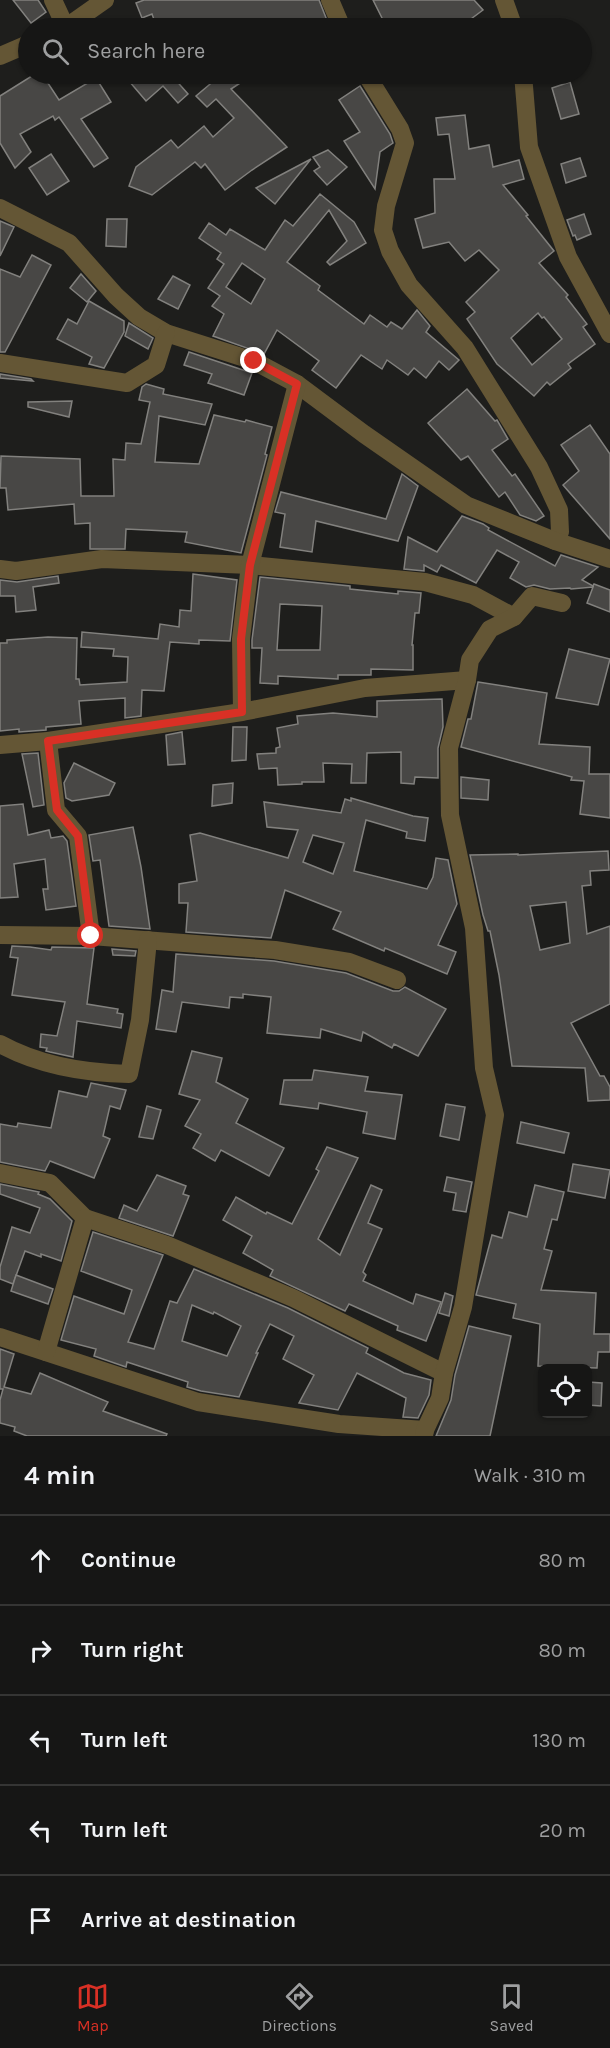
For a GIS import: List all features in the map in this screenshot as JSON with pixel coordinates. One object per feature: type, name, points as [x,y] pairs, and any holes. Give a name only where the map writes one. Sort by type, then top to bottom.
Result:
[{"type":"street","points":[[53,0],[61,18]]},
{"type":"street","points":[[79,18],[105,0]]},
{"type":"street","points":[[330,0],[338,18]]},
{"type":"street","points":[[504,0],[510,18]]},
{"type":"street","points":[[0,56],[18,48]]},
{"type":"street","points":[[372,84],[400,129],[405,143],[386,206],[383,230],[390,252],[409,285],[465,348],[539,466],[559,510],[560,532],[555,541]]},
{"type":"street","points":[[523,84],[529,147],[568,256],[610,334]]},
{"type":"street","points":[[0,208],[69,243],[131,310],[166,333],[254,361],[297,384],[466,505],[555,541],[610,559]]},
{"type":"street","points":[[0,363],[127,383],[156,364],[166,333]]},
{"type":"street","points":[[242,712],[241,639],[250,565],[297,384]]},
{"type":"street","points":[[0,569],[16,571],[102,559],[250,565],[425,582],[472,595],[514,617]]},
{"type":"street","points":[[0,1337],[198,1402],[339,1424],[424,1433],[440,1398],[444,1373],[463,1307],[495,1115],[484,1068],[474,928],[450,815],[449,748],[470,660],[490,629],[514,617],[532,596],[562,603]]},
{"type":"street","points":[[0,746],[242,712],[365,688],[467,680]]},
{"type":"street","points":[[48,741],[57,810],[78,836],[91,936]]},
{"type":"street","points":[[0,935],[91,936],[275,950],[349,962],[397,980]]},
{"type":"street","points":[[0,1044],[18,1054],[63,1068],[129,1074],[140,1020],[148,940]]},
{"type":"street","points":[[0,1173],[50,1183],[85,1218],[168,1245],[293,1298],[444,1373]]},
{"type":"street","points":[[46,1352],[85,1218]]},
{"type":"building","points":[[13,0],[38,0],[46,12],[38,18],[27,18]]},
{"type":"building","points":[[144,0],[319,0],[326,18],[153,18],[152,14],[142,18],[136,3]]},
{"type":"building","points":[[373,0],[474,0],[483,10],[472,18],[382,18]]},
{"type":"building","points":[[19,84],[49,84],[59,100],[86,84],[100,84],[111,102],[81,119],[108,158],[94,167],[59,117],[55,120],[53,116],[20,134],[31,152],[15,168],[0,143],[0,96]]},
{"type":"building","points":[[132,84],[179,84],[188,94],[178,103],[163,86],[146,101]]},
{"type":"building","points":[[210,84],[239,84],[231,89],[287,147],[225,190],[205,164],[201,168],[195,162],[152,195],[129,186],[136,167],[171,140],[178,148],[204,126],[213,137],[234,118],[216,99],[207,107],[196,96]]},
{"type":"building","points":[[571,84],[579,114],[561,119],[552,88]]},
{"type":"building","points":[[360,86],[390,134],[393,143],[380,152],[375,189],[344,141],[360,132],[339,100]]},
{"type":"building","points":[[465,115],[469,149],[489,145],[493,167],[519,160],[524,179],[503,185],[554,251],[539,263],[568,295],[566,297],[587,324],[583,327],[595,344],[568,364],[571,368],[550,385],[547,382],[534,396],[497,364],[467,319],[475,312],[466,302],[499,270],[479,250],[465,261],[449,242],[423,248],[415,219],[435,213],[434,179],[455,179],[449,134],[438,135],[436,118]],"holes":[[[538,313],[542,318],[544,317],[562,339],[532,365],[511,338]]]},
{"type":"building","points":[[328,150],[347,167],[327,185],[314,171],[320,167],[313,157]]},
{"type":"building","points":[[51,154],[69,181],[47,195],[29,168]]},
{"type":"building","points":[[580,158],[586,176],[566,183],[561,164]]},
{"type":"building","points":[[311,159],[275,204],[256,188]]},
{"type":"building","points":[[320,194],[354,222],[366,243],[330,265],[327,262],[347,241],[329,210],[287,262],[320,286],[318,290],[364,324],[370,315],[387,327],[391,322],[402,329],[417,310],[430,326],[426,332],[459,360],[449,370],[439,361],[426,378],[414,368],[408,375],[387,360],[382,369],[361,355],[336,388],[312,370],[319,361],[277,330],[264,354],[213,336],[224,314],[212,306],[220,296],[208,288],[224,264],[217,259],[221,253],[199,238],[209,223],[226,235],[230,229],[265,250],[285,220],[293,226]],"holes":[[[242,263],[265,279],[251,304],[226,287]]]},
{"type":"building","points":[[584,214],[591,234],[577,240],[567,220]]},
{"type":"building","points":[[107,219],[127,219],[126,247],[106,246]]},
{"type":"building","points":[[0,221],[14,227],[0,256]]},
{"type":"building","points":[[32,255],[51,265],[5,352],[0,352],[0,269],[20,277]]},
{"type":"building","points":[[81,274],[96,291],[87,302],[70,288]]},
{"type":"building","points":[[173,276],[190,285],[178,309],[158,299]]},
{"type":"building","points":[[89,301],[124,321],[124,332],[104,368],[89,364],[92,357],[57,339],[68,319],[77,324]]},
{"type":"building","points":[[129,323],[153,338],[148,349],[125,336]]},
{"type":"building","points":[[189,352],[252,373],[244,395],[208,383],[212,374],[184,365]]},
{"type":"building","points":[[0,374],[31,379],[33,381],[0,378]]},
{"type":"building","points":[[146,384],[164,389],[163,394],[212,404],[205,425],[159,416],[155,462],[199,464],[214,415],[272,427],[265,454],[267,455],[241,553],[185,542],[187,532],[126,529],[125,549],[90,549],[90,523],[75,524],[74,504],[8,510],[6,488],[0,488],[1,456],[80,459],[81,496],[114,496],[113,459],[125,460],[126,443],[141,444],[150,402],[139,400],[142,387]]},
{"type":"building","points":[[467,389],[495,421],[497,420],[508,439],[492,450],[512,476],[515,474],[544,516],[536,521],[520,515],[505,492],[499,497],[468,456],[461,460],[428,423]]},
{"type":"building","points":[[72,401],[69,417],[28,407],[28,402]]},
{"type":"building","points":[[590,425],[610,454],[610,539],[563,485],[579,471],[561,445]]},
{"type":"building","points":[[402,474],[418,486],[398,541],[316,521],[312,552],[280,547],[285,514],[275,512],[281,492],[386,519]]},
{"type":"building","points":[[462,516],[483,524],[489,528],[488,530],[555,566],[561,555],[598,567],[582,580],[593,586],[594,584],[610,590],[610,612],[587,603],[593,587],[550,589],[534,585],[526,587],[510,578],[519,562],[497,550],[476,583],[441,565],[437,572],[424,565],[424,571],[404,569],[408,537],[437,552]]},
{"type":"building","points":[[193,574],[237,580],[230,641],[199,640],[199,644],[170,642],[164,691],[142,690],[141,716],[125,718],[125,698],[79,701],[81,724],[46,727],[46,730],[0,731],[0,643],[7,643],[7,640],[48,637],[77,638],[76,679],[79,679],[80,685],[127,682],[128,657],[113,656],[114,649],[81,647],[82,632],[158,639],[160,624],[179,627],[180,610],[191,611]]},
{"type":"building","points":[[58,576],[59,583],[33,587],[36,610],[16,612],[15,596],[0,596],[0,580],[17,582]]},
{"type":"building","points":[[260,577],[350,586],[350,589],[398,594],[398,591],[421,593],[419,613],[415,613],[412,645],[413,670],[371,669],[371,675],[338,675],[338,679],[278,676],[278,684],[260,683],[262,648],[252,648]],"holes":[[[280,604],[322,606],[320,650],[277,650]]]},
{"type":"building","points":[[569,649],[610,659],[598,705],[556,698]]},
{"type":"building","points":[[478,682],[547,693],[539,744],[590,747],[589,774],[610,774],[610,818],[580,814],[584,781],[571,780],[572,777],[461,747],[468,719],[471,719]]},
{"type":"building","points":[[442,699],[443,727],[438,748],[438,778],[415,777],[414,784],[401,783],[401,752],[367,753],[366,783],[351,783],[352,764],[323,763],[324,782],[302,782],[302,784],[278,785],[277,768],[259,769],[257,754],[276,753],[276,748],[280,747],[277,728],[298,724],[297,716],[333,713],[377,717],[377,701]]},
{"type":"building","points":[[233,727],[247,727],[246,760],[232,761]]},
{"type":"building","points":[[182,732],[185,764],[168,765],[166,735]]},
{"type":"building","points":[[38,753],[44,805],[33,807],[22,754]]},
{"type":"building","points":[[74,763],[115,783],[109,795],[72,801],[66,798],[64,783]]},
{"type":"building","points":[[461,777],[489,780],[488,800],[461,798]]},
{"type":"building","points":[[233,783],[232,803],[212,806],[213,785]]},
{"type":"building","points":[[351,798],[413,816],[428,818],[425,841],[406,838],[407,832],[366,820],[354,871],[427,889],[433,877],[436,858],[448,860],[457,904],[438,945],[456,952],[447,974],[333,929],[341,912],[285,890],[271,938],[186,932],[188,903],[179,903],[179,884],[197,881],[190,835],[200,833],[288,858],[298,830],[267,827],[264,802],[341,813],[345,799],[351,801]],"holes":[[[313,835],[344,843],[333,874],[303,862]]]},
{"type":"building","points":[[23,804],[28,835],[49,830],[51,838],[63,836],[67,841],[76,906],[46,910],[43,889],[48,889],[45,859],[14,864],[18,897],[0,898],[0,806]]},
{"type":"building","points":[[133,827],[150,929],[109,926],[100,860],[93,861],[89,835]]},
{"type":"building","points":[[608,851],[609,870],[590,871],[591,885],[582,886],[587,934],[610,926],[610,1004],[571,1023],[600,1076],[604,1076],[610,1087],[610,1100],[588,1101],[585,1068],[512,1066],[499,975],[470,855]],"holes":[[[566,902],[570,943],[540,950],[530,906]]]},
{"type":"building","points":[[12,946],[51,950],[52,947],[94,948],[87,1004],[118,1009],[117,1013],[123,1014],[121,1028],[77,1021],[73,1057],[46,1051],[47,1048],[40,1047],[41,1034],[57,1036],[65,1002],[12,995],[18,958],[10,957]]},
{"type":"building","points":[[112,949],[136,951],[135,956],[113,955]]},
{"type":"building","points":[[176,954],[274,961],[346,973],[393,991],[399,991],[405,987],[446,1009],[418,1056],[394,1044],[392,1048],[363,1032],[361,1041],[321,1029],[320,1038],[267,1033],[271,997],[243,994],[243,998],[230,997],[229,1008],[182,1002],[176,1032],[156,1029],[162,990],[173,992]]},
{"type":"building","points":[[192,1051],[222,1058],[216,1082],[248,1099],[236,1123],[284,1148],[269,1176],[221,1150],[215,1161],[193,1148],[201,1134],[185,1126],[200,1100],[179,1094]]},
{"type":"building","points":[[314,1070],[368,1077],[365,1091],[402,1095],[395,1139],[363,1133],[367,1112],[319,1103],[318,1109],[280,1104],[284,1080],[312,1080]]},
{"type":"building","points":[[91,1083],[126,1090],[120,1109],[110,1106],[103,1136],[110,1139],[94,1178],[50,1161],[45,1171],[0,1162],[0,1124],[17,1127],[18,1123],[51,1128],[59,1091],[87,1097]]},
{"type":"building","points":[[446,1104],[465,1107],[459,1140],[440,1136]]},
{"type":"building","points":[[147,1106],[161,1110],[153,1139],[139,1137]]},
{"type":"building","points":[[521,1122],[569,1133],[564,1153],[517,1143]]},
{"type":"building","points":[[327,1147],[358,1158],[318,1239],[340,1255],[371,1185],[382,1190],[368,1223],[382,1229],[363,1272],[366,1275],[363,1281],[413,1304],[416,1294],[441,1302],[426,1341],[397,1330],[398,1326],[349,1304],[345,1311],[270,1276],[273,1270],[243,1253],[252,1236],[223,1220],[236,1197],[266,1214],[267,1212],[292,1224],[319,1171],[316,1169]]},
{"type":"building","points":[[573,1164],[610,1170],[605,1198],[568,1191]]},
{"type":"building","points":[[157,1175],[186,1186],[183,1194],[189,1196],[173,1236],[119,1218],[124,1205],[137,1211]]},
{"type":"building","points":[[447,1177],[472,1182],[466,1212],[453,1210],[456,1193],[444,1191]]},
{"type":"building","points":[[0,1184],[39,1192],[38,1194],[50,1199],[72,1221],[61,1261],[25,1251],[13,1284],[0,1279],[0,1267],[12,1227],[30,1233],[40,1208],[0,1194]]},
{"type":"building","points":[[535,1185],[564,1192],[557,1220],[552,1219],[544,1249],[552,1251],[541,1290],[596,1293],[594,1334],[610,1334],[610,1352],[598,1352],[597,1368],[592,1368],[592,1364],[538,1364],[540,1324],[513,1318],[516,1304],[476,1295],[492,1235],[502,1238],[509,1212],[527,1217]]},
{"type":"building","points":[[93,1232],[163,1255],[128,1342],[154,1349],[170,1301],[177,1303],[194,1269],[288,1308],[368,1348],[366,1353],[404,1373],[431,1380],[429,1395],[418,1418],[403,1417],[406,1398],[357,1373],[338,1410],[299,1403],[314,1375],[283,1359],[294,1336],[270,1324],[239,1397],[201,1391],[187,1387],[188,1382],[127,1362],[126,1367],[94,1356],[96,1349],[61,1340],[74,1296],[124,1314],[132,1290],[81,1271]],"holes":[[[192,1305],[213,1314],[214,1312],[241,1326],[227,1356],[182,1341]]]},
{"type":"building","points":[[16,1275],[53,1289],[48,1304],[11,1291]]},
{"type":"building","points":[[445,1293],[453,1296],[449,1316],[439,1313]]},
{"type":"building","points":[[469,1326],[511,1336],[490,1436],[436,1436],[451,1400],[455,1375]]},
{"type":"building","points":[[0,1349],[14,1354],[4,1387],[31,1394],[40,1373],[108,1402],[103,1411],[167,1434],[166,1436],[27,1436],[14,1431],[15,1427],[0,1423],[0,1400],[3,1389],[0,1389]]},
{"type":"building","points":[[592,1382],[602,1383],[601,1406],[592,1405]]},
{"type":"route","points":[[91,936],[78,836],[57,810],[48,741],[242,712],[241,639],[250,565],[297,384],[254,361]]}]
